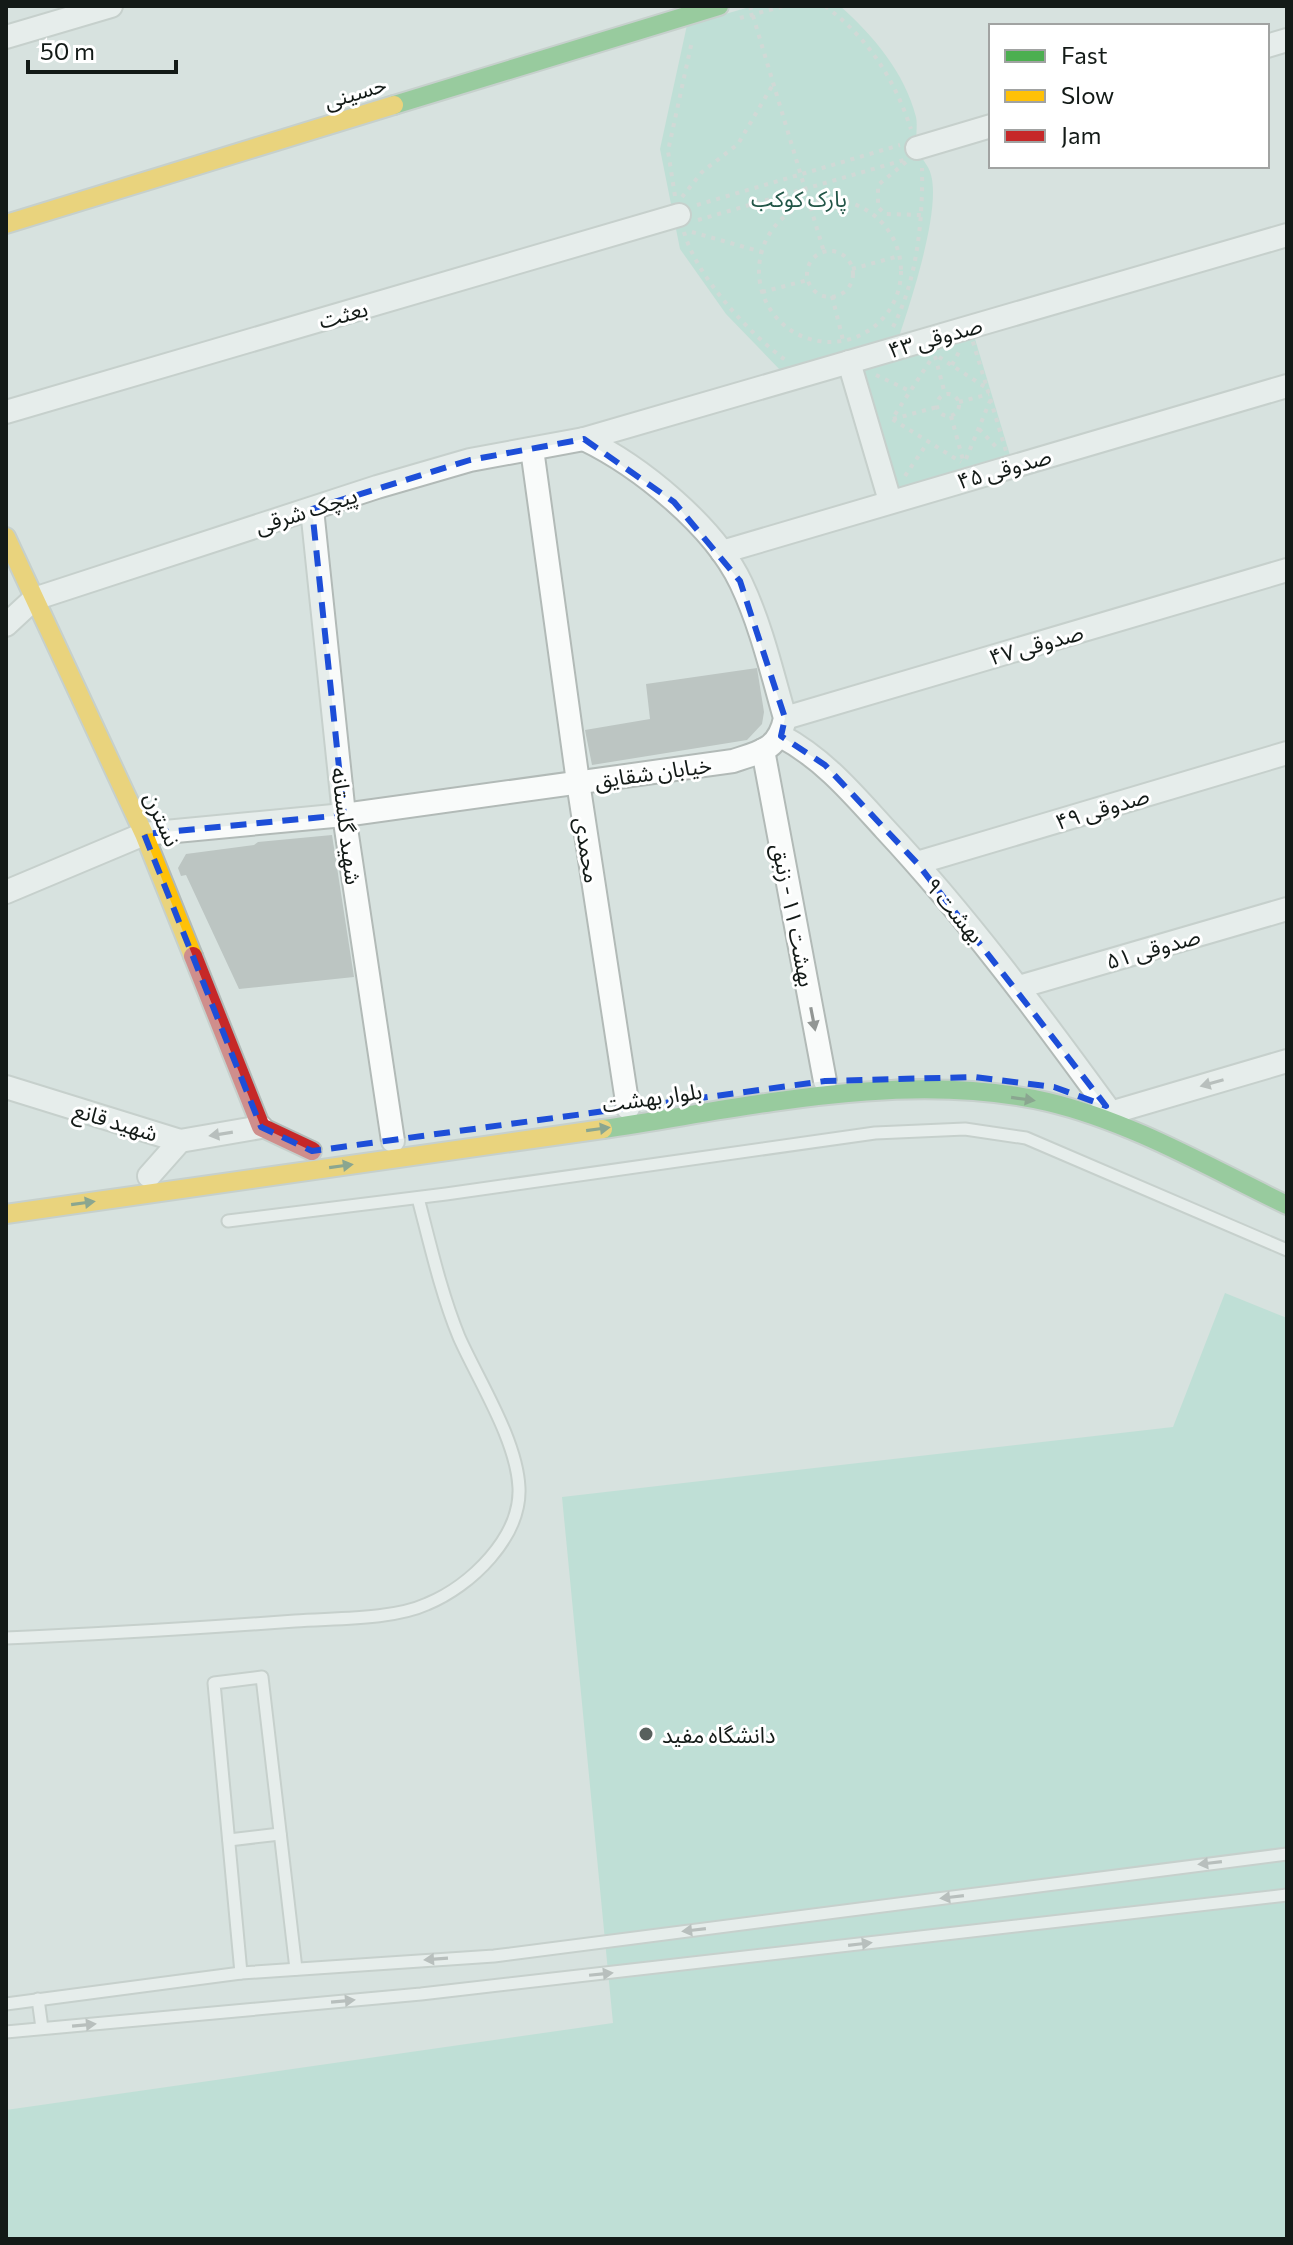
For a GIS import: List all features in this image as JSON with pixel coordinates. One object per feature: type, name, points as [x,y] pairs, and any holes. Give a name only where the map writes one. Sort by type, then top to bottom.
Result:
[{"type":"street","points":[[6,37],[111,6]]},
{"type":"street","name":"حسینی","points":[[6,224],[719,6]]},
{"type":"street","points":[[916,144],[989,126]]},
{"type":"street","name":"بعثت","points":[[6,412],[679,212]]},
{"type":"street","name":"صدوقی ۴۳","points":[[584,439],[842,349],[932,345],[1287,235]]},
{"type":"street","points":[[842,349],[892,498]]},
{"type":"street","name":"صدوقی ۴۵","points":[[722,552],[967,472],[1011,463],[1287,386]]},
{"type":"street","points":[[584,439],[606,450],[647,480],[722,552],[740,581],[752,611],[783,727]]},
{"type":"street","name":"پیچک شرقی","points":[[34,599],[470,460],[584,439]]},
{"type":"street","name":"محمدی","points":[[532,449],[578,782],[628,1108]]},
{"type":"street","name":"شهید گلستانه","points":[[312,509],[344,815],[393,1141]]},
{"type":"street","name":"نسترن","points":[[6,537],[144,834],[261,1127]]},
{"type":"street","name":"صدوقی ۴۷","points":[[783,727],[1287,570]]},
{"type":"street","points":[[6,625],[34,599]]},
{"type":"street","name":"خیابان شقایق","points":[[6,892],[144,834],[344,815],[733,761],[763,750],[783,727]]},
{"type":"street","name":"بهشت ۹","points":[[783,727],[825,765],[917,863],[1019,987],[1111,1108]]},
{"type":"street","name":"بهشت ۱۱ - زنبق","points":[[763,750],[825,1081]]},
{"type":"street","name":"صدوقی ۴۹","points":[[917,863],[1287,753]]},
{"type":"street","name":"صدوقی ۵۱","points":[[1019,987],[1287,909]]},
{"type":"street","points":[[1111,1108],[1287,1061]]},
{"type":"street","name":"بلوار بهشت","points":[[6,1196],[825,1081],[974,1077],[1054,1087],[1111,1108],[1287,1189]]},
{"type":"street","name":"شهید قانع","points":[[7,1085],[180,1141],[149,1176]]},
{"type":"street","name":"بلوار بهشت","points":[[6,1214],[826,1097],[905,1092],[981,1093],[1050,1103],[1110,1122],[1287,1205]]},
{"type":"street","points":[[180,1141],[261,1127],[312,1151]]},
{"type":"lane","points":[[228,1221],[418,1198],[875,1133],[965,1129],[1026,1138],[1287,1250]]},
{"type":"lane","points":[[6,1638],[366,1616],[426,1605],[459,1585],[483,1563],[504,1540],[519,1510],[519,1483],[504,1435],[458,1334],[418,1198]]},
{"type":"lane","points":[[241,1973],[214,1683],[262,1677],[296,1969]]},
{"type":"lane","points":[[229,1840],[280,1834]]},
{"type":"lane","points":[[6,2004],[241,1973],[494,1956],[1287,1854]]},
{"type":"lane","points":[[6,2032],[437,1992],[1287,1895]]},
{"type":"lane","points":[[38,1999],[42,2028]]},
{"type":"path","points":[[750,6],[824,252]]},
{"type":"path","points":[[737,19],[784,6]]},
{"type":"path","points":[[825,6],[869,46],[889,77],[921,162],[921,215],[907,288],[890,332]]},
{"type":"path","points":[[695,31],[677,94],[668,151],[687,242],[700,267],[747,325],[788,362]]},
{"type":"path","points":[[679,212],[679,201],[686,189],[738,144],[751,127],[772,86]]},
{"type":"path","points":[[679,212],[799,175],[916,144]]},
{"type":"path","points":[[762,252],[705,238],[684,224],[912,158],[887,175],[878,185],[875,196],[885,214],[921,215]]},
{"type":"path","points":[[842,349],[883,319],[896,298],[901,277],[899,256],[891,234],[877,217],[858,205],[836,200],[808,203],[776,225],[762,252],[759,268],[762,292],[773,315],[791,331],[842,349],[875,336]]},
{"type":"path","points":[[808,280],[812,260],[824,252],[838,252],[852,269]]},
{"type":"path","points":[[852,269],[899,256]]},
{"type":"path","points":[[808,280],[820,294],[832,296],[848,287],[852,269]]},
{"type":"path","points":[[762,292],[808,280]]},
{"type":"path","points":[[832,296],[842,349]]},
{"type":"path","points":[[892,498],[856,365],[970,332],[1011,463]]},
{"type":"path","points":[[932,345],[945,394]]},
{"type":"path","points":[[932,345],[989,394]]},
{"type":"path","points":[[892,419],[932,345]]},
{"type":"path","points":[[945,394],[954,395],[959,402],[959,409],[951,416],[943,416],[937,407],[937,400],[945,394]]},
{"type":"path","points":[[959,402],[989,394]]},
{"type":"path","points":[[967,472],[989,394]]},
{"type":"path","points":[[870,425],[937,407]]},
{"type":"path","points":[[951,416],[967,472]]},
{"type":"path","points":[[892,419],[967,472]]},
{"type":"path","points":[[979,429],[1011,463]]},
{"type":"path","points":[[892,498],[928,442]]},
{"type":"path","points":[[892,498],[967,472],[1011,463]]},
{"type":"highlighted area","points":[[584,439],[674,502],[740,581],[785,718],[781,736],[825,765],[917,863],[1106,1106],[1054,1087],[974,1077],[825,1081],[312,1151],[261,1127],[144,834],[344,815],[312,509],[470,460]]},
{"type":"green space","name":"پارک کوکب","points":[[753,6],[840,6],[864,29],[896,70],[911,101],[917,121],[917,147],[930,171],[933,191],[923,256],[899,337],[782,372],[726,314],[680,249],[660,149],[687,25]]},
{"type":"green space","points":[[972,329],[1012,462],[892,497],[853,364]]},
{"type":"green space","points":[[1225,1293],[1287,1318],[1287,2239],[6,2239],[6,2110],[613,2023],[562,1497],[1173,1427]]},
{"type":"building","points":[[757,668],[764,712],[762,724],[747,740],[592,765],[585,730],[650,719],[646,684]]},
{"type":"building","points":[[332,835],[354,977],[239,989],[186,875],[181,876],[178,868],[186,854],[258,842]]},
{"type":"traffic: fast","points":[[394,105],[719,6]]},
{"type":"traffic: fast","points":[[603,1129],[825,1095],[938,1089],[993,1093],[1048,1102],[1110,1121],[1287,1205]]},
{"type":"traffic: slow","points":[[6,224],[394,105]]},
{"type":"traffic: slow","points":[[6,537],[144,834],[193,956]]},
{"type":"traffic: slow","points":[[6,1214],[603,1129]]},
{"type":"traffic: jam","points":[[193,956],[261,1127],[312,1151]]},
{"type":"place","name":"دانشگاه مفید","points":[[646,1734]]}]
